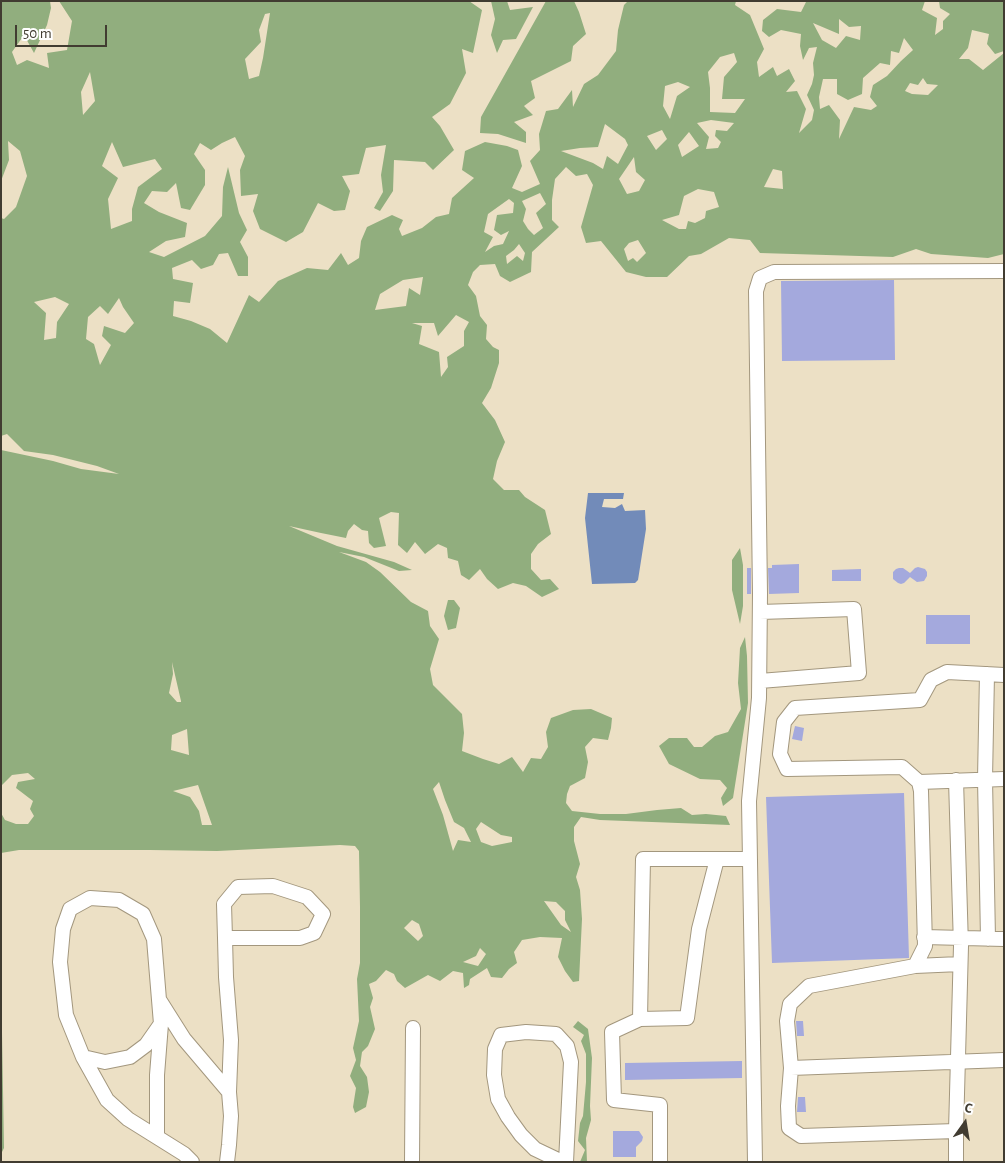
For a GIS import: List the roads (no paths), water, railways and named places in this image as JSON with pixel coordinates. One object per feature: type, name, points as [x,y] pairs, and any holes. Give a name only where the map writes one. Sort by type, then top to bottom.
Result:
[{"type":"lane","points":[[755,1162],[749,801],[760,698],[756,291],[760,278],[774,272],[1004,271]]},
{"type":"lane","points":[[760,612],[854,609],[859,673],[760,681]]},
{"type":"lane","points":[[915,966],[924,946],[921,791],[919,782],[902,767],[787,769],[780,754],[784,722],[795,708],[920,700],[931,680],[948,672],[1004,675]]},
{"type":"lane","points":[[987,674],[985,779],[988,939]]},
{"type":"lane","points":[[919,782],[1004,779]]},
{"type":"lane","points":[[956,780],[961,939],[956,1162]]},
{"type":"lane","points":[[640,1019],[643,859],[750,859]]},
{"type":"lane","points":[[660,1162],[660,1105],[614,1100],[612,1032],[640,1019],[687,1018],[699,930],[717,859]]},
{"type":"lane","points":[[225,938],[300,938],[314,933],[323,914],[308,897],[273,886],[238,887],[224,904],[226,977],[231,1040],[229,1092],[232,1116],[227,1162]]},
{"type":"lane","points":[[157,1136],[157,1075],[161,1024],[154,939],[143,914],[119,900],[90,898],[70,909],[63,929],[60,962],[66,1015],[82,1057],[107,1100],[128,1120],[157,1136],[184,1154],[192,1162]]},
{"type":"lane","points":[[924,937],[1004,939]]},
{"type":"lane","points":[[956,1132],[801,1136],[789,1128],[788,1106],[791,1068],[787,1020],[790,1004],[809,986],[915,966],[960,964]]},
{"type":"lane","points":[[159,998],[184,1039],[229,1092]]},
{"type":"lane","points":[[82,1057],[105,1062],[130,1057],[146,1045],[161,1024]]},
{"type":"lane","points":[[412,1162],[413,1028]]},
{"type":"lane","points":[[559,1162],[535,1149],[521,1135],[498,1099],[494,1075],[495,1049],[501,1035],[526,1032],[556,1034],[567,1046],[571,1062],[566,1162]]},
{"type":"lane","points":[[791,1068],[1004,1060]]},
{"type":"water","points":[[588,493],[624,493],[623,499],[604,499],[602,507],[615,508],[622,504],[625,511],[645,510],[646,529],[638,580],[635,583],[592,584],[585,518]]}]
